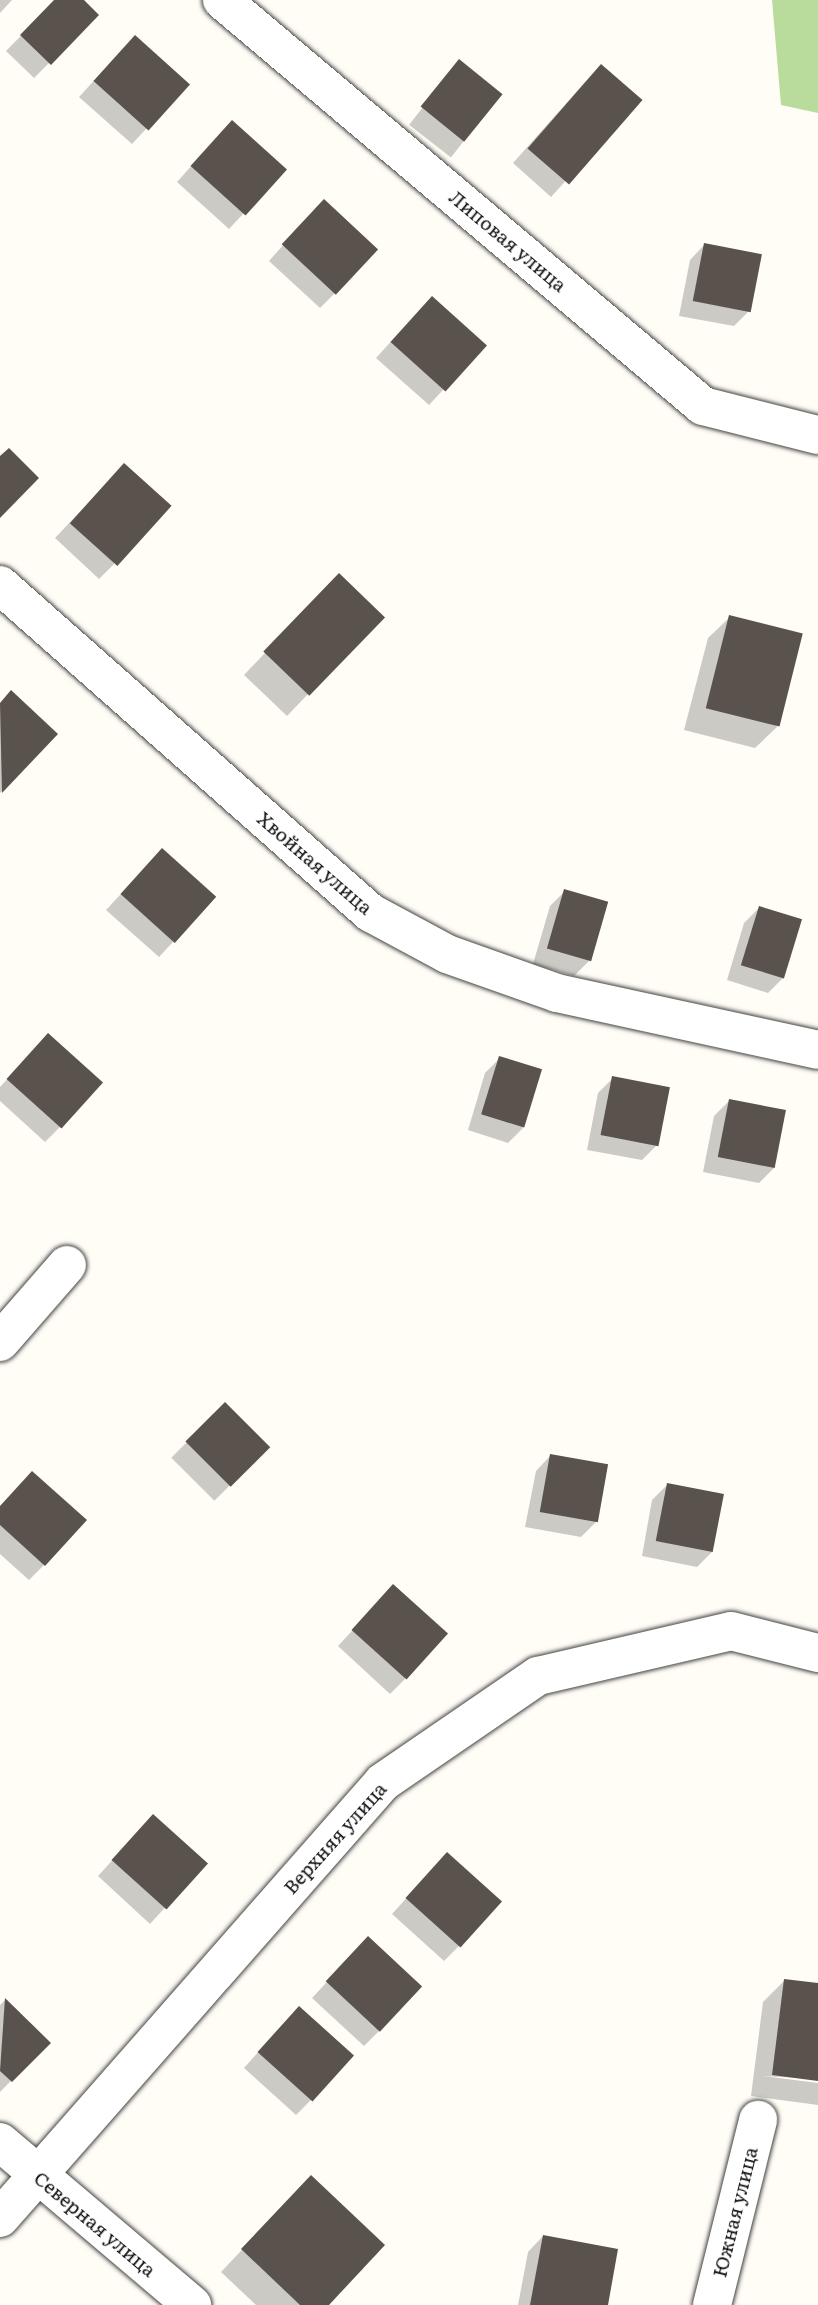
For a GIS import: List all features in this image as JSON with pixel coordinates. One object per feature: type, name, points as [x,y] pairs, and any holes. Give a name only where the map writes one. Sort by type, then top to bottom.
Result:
[{"type":"street","name":"Липовая улица","points":[[222,0],[703,406],[818,435]]},
{"type":"street","name":"Хвойная улица","points":[[0,585],[371,914],[447,954],[557,993],[818,1050]]},
{"type":"street","points":[[0,1342],[67,1265]]},
{"type":"street","name":"Верхняя улица","points":[[0,2218],[383,1782],[538,1676],[731,1631],[818,1653]]},
{"type":"street","name":"Южная улица","points":[[712,2305],[758,2119]]},
{"type":"street","name":"Северная улица","points":[[0,2142],[192,2305]]},
{"type":"green space","points":[[772,0],[818,0],[818,113],[781,105]]},
{"type":"building","points":[[54,0],[84,0],[99,15],[51,65],[20,35]]},
{"type":"building","points":[[135,35],[190,85],[149,131],[94,81]]},
{"type":"building","points":[[459,59],[503,94],[464,142],[421,106]]},
{"type":"building","points":[[601,64],[643,100],[569,185],[528,149]]},
{"type":"building","points":[[232,120],[287,170],[246,216],[191,166]]},
{"type":"building","points":[[324,199],[378,249],[336,295],[282,244]]},
{"type":"building","points":[[704,243],[762,254],[751,312],[693,301]]},
{"type":"building","points":[[432,296],[487,346],[446,392],[391,342]]},
{"type":"building","points":[[9,448],[39,478],[0,518],[0,456]]},
{"type":"building","points":[[124,463],[172,506],[117,566],[70,523]]},
{"type":"building","points":[[339,573],[385,617],[309,696],[263,651]]},
{"type":"building","points":[[729,615],[803,633],[780,727],[706,708]]},
{"type":"building","points":[[11,690],[58,734],[2,793],[0,703]]},
{"type":"building","points":[[162,848],[216,897],[175,943],[121,894]]},
{"type":"building","points":[[564,889],[608,902],[591,961],[547,949]]},
{"type":"building","points":[[759,906],[802,919],[784,978],[741,965]]},
{"type":"building","points":[[48,1033],[103,1083],[62,1129],[7,1079]]},
{"type":"building","points":[[499,1056],[542,1069],[524,1127],[481,1114]]},
{"type":"building","points":[[612,1076],[670,1087],[658,1146],[601,1135]]},
{"type":"building","points":[[729,1099],[786,1110],[775,1168],[718,1157]]},
{"type":"building","points":[[225,1402],[270,1447],[231,1487],[185,1442]]},
{"type":"building","points":[[550,1454],[608,1464],[598,1522],[540,1512]]},
{"type":"building","points":[[32,1471],[87,1520],[45,1566],[0,1525],[0,1506]]},
{"type":"building","points":[[667,1483],[724,1494],[713,1552],[656,1541]]},
{"type":"building","points":[[393,1584],[448,1634],[407,1680],[352,1630]]},
{"type":"building","points":[[153,1814],[208,1864],[167,1910],[112,1860]]},
{"type":"building","points":[[447,1852],[502,1902],[461,1948],[406,1898]]},
{"type":"building","points":[[368,1936],[422,1986],[380,2032],[326,1981]]},
{"type":"building","points":[[784,1979],[818,1983],[818,2081],[772,2075]]},
{"type":"building","points":[[5,1998],[51,2043],[12,2082],[0,2071]]},
{"type":"building","points":[[299,2006],[354,2056],[313,2102],[258,2052]]},
{"type":"building","points":[[311,2175],[385,2245],[329,2305],[300,2305],[241,2249]]},
{"type":"building","points":[[543,2235],[618,2249],[608,2305],[530,2305]]}]
